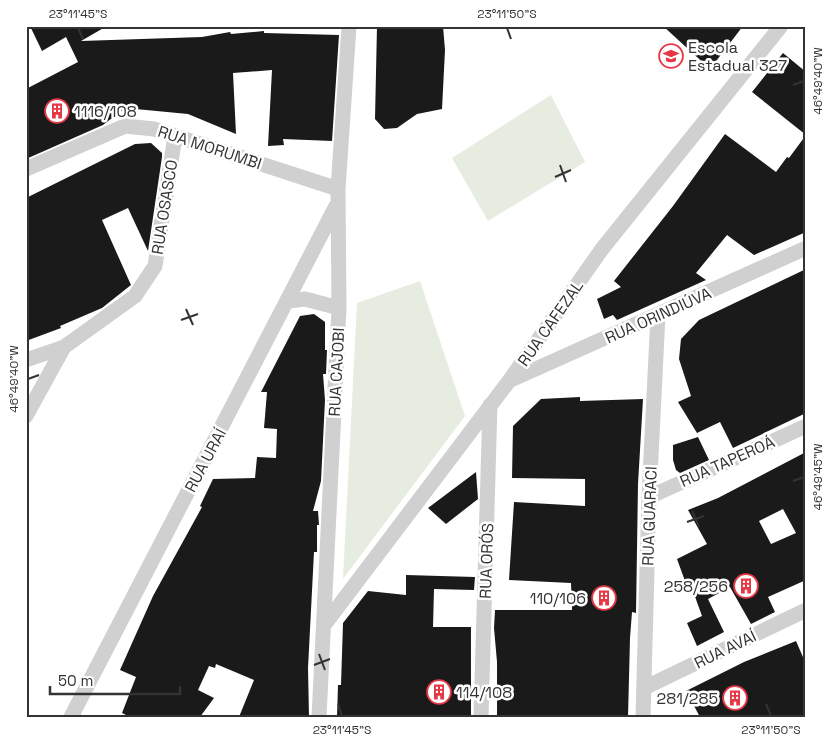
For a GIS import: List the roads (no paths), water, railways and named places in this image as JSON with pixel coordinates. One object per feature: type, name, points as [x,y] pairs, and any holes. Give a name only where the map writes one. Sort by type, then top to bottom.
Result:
[{"type":"street","name":"RUA CAJOBI","points":[[319,717],[339,308],[338,195],[349,26]]},
{"type":"street","name":"RUA CAFEZAL","points":[[325,624],[509,381],[602,249],[781,26]]},
{"type":"street","name":"RUA MORUMBI","points":[[26,169],[125,126],[154,129],[338,195]]},
{"type":"street","name":"RUA OSASCO","points":[[26,360],[64,347],[135,296],[155,266],[174,136]]},
{"type":"street","name":"RUA URAÍ","points":[[71,717],[288,301],[338,195]]},
{"type":"street","name":"RUA ORINDIÚVA","points":[[509,381],[806,248]]},
{"type":"street","points":[[288,301],[306,299],[339,308]]},
{"type":"street","name":"RUA GUARACI","points":[[643,717],[649,497],[658,315]]},
{"type":"street","points":[[26,416],[64,347]]},
{"type":"street","name":"RUA ORÓS","points":[[481,717],[490,405]]},
{"type":"street","name":"RUA TAPEROÁ","points":[[649,497],[806,426]]},
{"type":"street","name":"RUA AVAÍ","points":[[644,688],[806,610]]},
{"type":"place","name":"Escola Estadual 327","points":[[671,56]]},
{"type":"place","name":"1116/108","points":[[57,111]]},
{"type":"place","name":"258/256","points":[[746,586]]},
{"type":"place","name":"110/106","points":[[604,598]]},
{"type":"place","name":"114/108","points":[[439,692]]},
{"type":"place","name":"281/285","points":[[735,698]]}]
